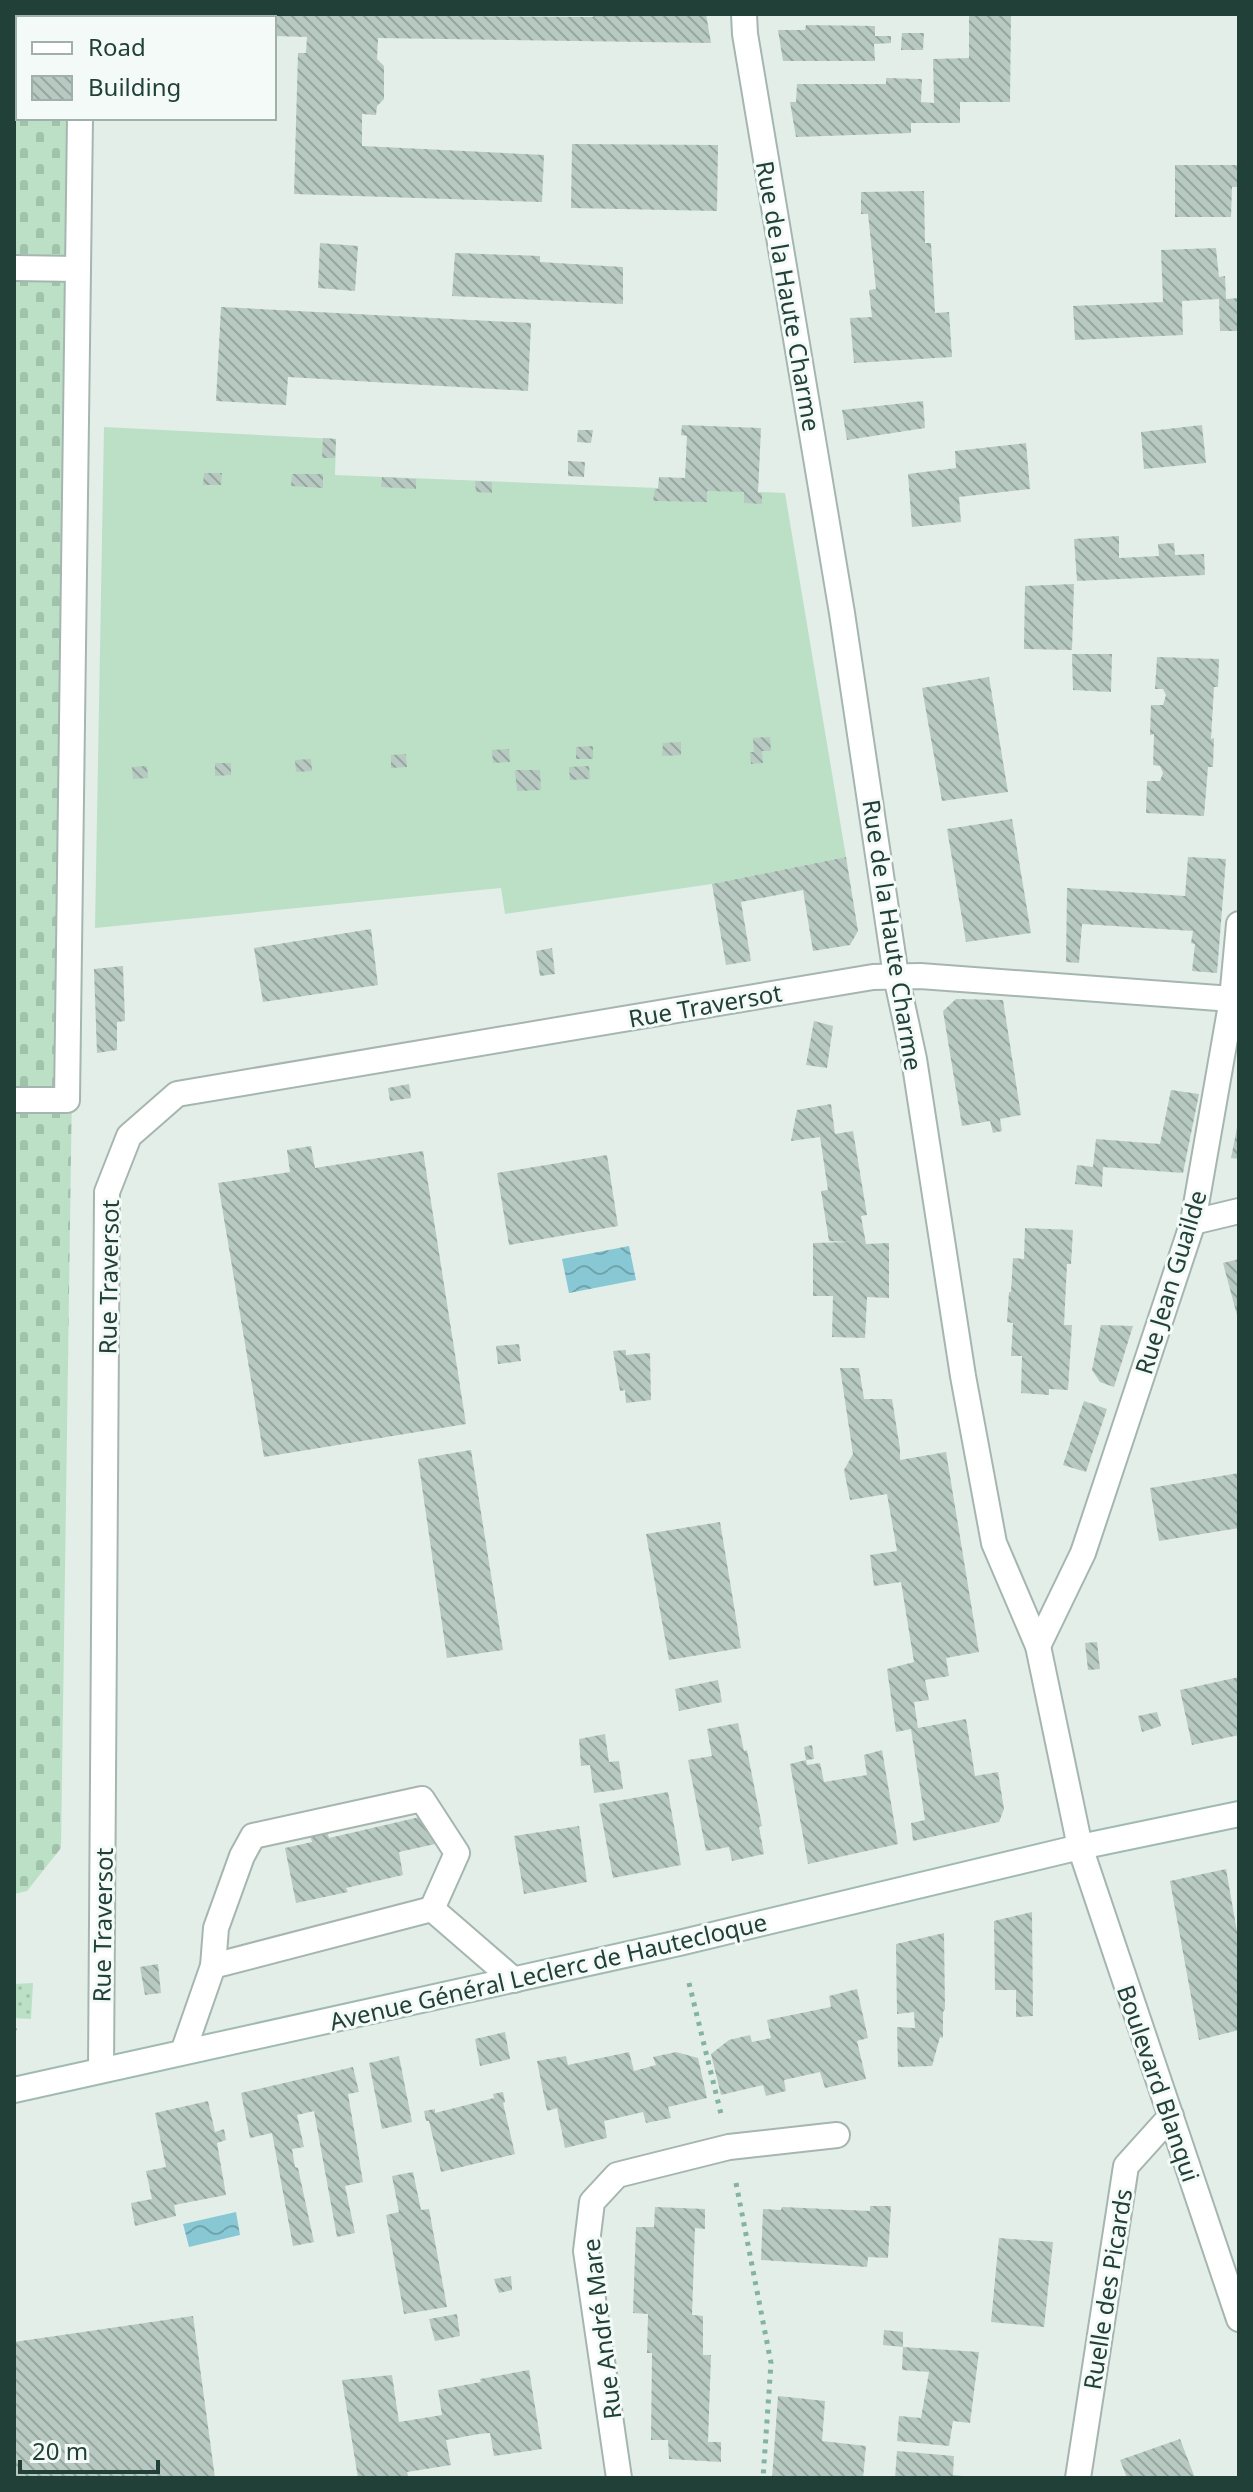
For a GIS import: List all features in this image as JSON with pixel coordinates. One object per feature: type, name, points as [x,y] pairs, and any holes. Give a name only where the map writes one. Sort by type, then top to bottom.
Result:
[{"type":"street","name":"Rue de la Haute Charme","points":[[744,14],[842,613],[896,976],[914,1059],[963,1376],[994,1543],[1038,1646],[1080,1847]]},
{"type":"street","points":[[14,1100],[67,1100],[80,120]]},
{"type":"street","points":[[14,268],[78,269]]},
{"type":"street","name":"Rue Jean Guailde","points":[[1038,1646],[1083,1553],[1193,1222],[1232,999],[1239,924]]},
{"type":"street","points":[[896,976],[1232,999]]},
{"type":"street","name":"Rue Traversot","points":[[101,2070],[107,1192],[129,1136],[177,1094],[873,977],[896,976]]},
{"type":"street","points":[[1193,1222],[1239,1211]]},
{"type":"street","points":[[183,2052],[213,1966],[216,1928],[242,1856],[253,1836],[422,1799],[457,1853],[432,1909]]},
{"type":"street","name":"Avenue Général Leclerc de Hautecloque","points":[[14,2090],[679,1943],[1080,1847],[1239,1814]]},
{"type":"street","name":"Boulevard Blanqui","points":[[1080,1847],[1239,2319]]},
{"type":"street","points":[[432,1909],[514,1980]]},
{"type":"street","points":[[213,1966],[432,1909]]},
{"type":"street","name":"Ruelle des Picards","points":[[1078,2478],[1126,2166],[1171,2116]]},
{"type":"street","name":"Rue André Mare","points":[[619,2478],[586,2251],[592,2202],[617,2175],[729,2147],[837,2135]]},
{"type":"path","points":[[689,1983],[729,2147],[771,2363],[763,2478]]},
{"type":"green space","points":[[16,71],[16,120],[86,120],[61,1848],[27,1891],[14,1894]]},
{"type":"green space","points":[[104,427],[336,439],[335,475],[785,493],[846,857],[712,884],[505,914],[501,888],[95,928]]},
{"type":"green space","points":[[33,1983],[31,2019],[14,2018],[14,1984]]},
{"type":"water","points":[[629,1246],[636,1280],[569,1293],[562,1259]]},
{"type":"water","points":[[236,2212],[240,2235],[189,2247],[183,2224]]},
{"type":"building","points":[[167,14],[593,17],[594,14],[706,14],[711,43],[378,38],[377,59],[384,66],[384,99],[377,106],[376,115],[362,114],[362,146],[544,155],[542,202],[294,194],[298,53],[306,53],[307,37],[276,36],[276,16]]},
{"type":"building","points":[[969,14],[1011,14],[1010,102],[960,102],[960,123],[911,123],[911,133],[796,137],[790,102],[796,102],[797,84],[886,84],[886,78],[922,79],[921,102],[934,103],[933,59],[969,58]]},
{"type":"building","points":[[806,25],[875,26],[875,36],[891,36],[891,43],[874,44],[875,61],[783,61],[778,30],[805,30]]},
{"type":"building","points":[[902,33],[924,33],[923,50],[901,50]]},
{"type":"building","points":[[572,144],[718,145],[717,211],[571,208]]},
{"type":"building","points":[[1175,165],[1239,165],[1238,187],[1232,187],[1231,217],[1175,217]]},
{"type":"building","points":[[924,191],[925,243],[931,243],[935,313],[949,312],[952,357],[854,363],[850,318],[872,317],[869,290],[876,289],[868,214],[861,214],[861,192]]},
{"type":"building","points":[[320,243],[358,246],[355,291],[318,288]]},
{"type":"building","points":[[1216,248],[1219,277],[1225,276],[1226,299],[1239,298],[1239,331],[1220,331],[1219,299],[1182,301],[1183,335],[1075,340],[1073,306],[1163,302],[1161,250]]},
{"type":"building","points":[[455,253],[540,256],[540,262],[623,267],[623,304],[452,296]]},
{"type":"building","points":[[221,307],[531,323],[528,391],[288,377],[286,405],[216,401]]},
{"type":"building","points":[[923,401],[925,428],[847,440],[842,410]]},
{"type":"building","points":[[682,425],[761,428],[758,493],[762,493],[762,504],[744,503],[744,492],[707,491],[707,502],[653,501],[659,477],[685,478],[687,436],[681,435]]},
{"type":"building","points":[[1202,425],[1206,463],[1144,469],[1141,432]]},
{"type":"building","points":[[578,430],[593,430],[591,443],[577,442]]},
{"type":"building","points":[[323,438],[336,439],[335,458],[322,458]]},
{"type":"building","points":[[1026,443],[1030,489],[959,497],[961,522],[912,527],[908,474],[956,468],[955,451]]},
{"type":"building","points":[[568,461],[585,462],[584,477],[568,476]]},
{"type":"building","points":[[204,473],[222,473],[221,485],[203,485]]},
{"type":"building","points":[[292,474],[323,474],[323,488],[291,486]]},
{"type":"building","points":[[382,477],[416,479],[416,489],[381,487]]},
{"type":"building","points":[[475,481],[492,482],[492,493],[476,492]]},
{"type":"building","points":[[1119,536],[1119,558],[1159,556],[1158,544],[1174,543],[1175,555],[1204,554],[1205,575],[1077,581],[1074,539]]},
{"type":"building","points":[[1074,584],[1072,650],[1024,649],[1025,586]]},
{"type":"building","points":[[1072,654],[1112,654],[1111,692],[1073,690]]},
{"type":"building","points":[[1157,657],[1219,659],[1211,739],[1214,738],[1213,767],[1208,767],[1204,816],[1146,813],[1147,781],[1160,781],[1163,773],[1160,766],[1153,765],[1154,734],[1150,735],[1151,705],[1163,705],[1166,695],[1163,689],[1155,689]]},
{"type":"building","points":[[989,677],[1008,792],[942,801],[922,688]]},
{"type":"building","points":[[770,737],[771,751],[762,751],[763,763],[751,764],[753,738]]},
{"type":"building","points":[[681,742],[681,755],[662,756],[663,743]]},
{"type":"building","points":[[593,746],[593,759],[576,759],[576,747]]},
{"type":"building","points":[[509,749],[510,762],[493,763],[492,750]]},
{"type":"building","points":[[406,754],[407,767],[391,768],[391,755]]},
{"type":"building","points":[[311,759],[312,771],[296,772],[295,760]]},
{"type":"building","points":[[215,763],[231,763],[231,775],[215,776]]},
{"type":"building","points":[[147,766],[148,778],[133,779],[132,767]]},
{"type":"building","points":[[589,766],[590,779],[570,780],[569,767]]},
{"type":"building","points":[[515,770],[540,770],[541,790],[517,791]]},
{"type":"building","points":[[1012,819],[1031,933],[966,942],[947,829]]},
{"type":"building","points":[[846,857],[858,931],[850,945],[813,951],[803,890],[741,902],[751,961],[726,965],[712,884]]},
{"type":"building","points":[[1188,857],[1226,859],[1217,973],[1192,971],[1193,931],[1082,924],[1079,963],[1066,962],[1067,888],[1185,896]]},
{"type":"building","points":[[371,929],[378,985],[263,1002],[254,948]]},
{"type":"building","points":[[552,948],[555,974],[540,976],[536,951]]},
{"type":"building","points":[[123,966],[125,1021],[117,1022],[117,1050],[97,1053],[94,969]]},
{"type":"building","points":[[956,999],[1003,1000],[1021,1115],[1000,1119],[1002,1131],[993,1133],[990,1121],[962,1126],[943,1011]]},
{"type":"building","points":[[814,1021],[833,1026],[827,1068],[806,1065]]},
{"type":"building","points":[[409,1084],[411,1098],[390,1101],[388,1088]]},
{"type":"building","points":[[1171,1090],[1199,1094],[1183,1173],[1103,1167],[1102,1187],[1075,1184],[1077,1165],[1093,1167],[1096,1139],[1160,1144]]},
{"type":"building","points":[[831,1104],[835,1134],[853,1131],[867,1215],[861,1216],[866,1244],[889,1243],[889,1298],[867,1297],[865,1338],[832,1337],[833,1296],[813,1296],[813,1243],[851,1242],[829,1241],[821,1191],[828,1190],[820,1137],[791,1141],[797,1110]]},
{"type":"building","points":[[1239,1123],[1239,1159],[1231,1158]]},
{"type":"building","points":[[311,1146],[315,1168],[423,1151],[466,1424],[264,1457],[218,1183],[290,1172],[287,1150]]},
{"type":"building","points":[[607,1155],[618,1226],[509,1245],[497,1173]]},
{"type":"building","points":[[1025,1228],[1073,1230],[1071,1264],[1067,1264],[1064,1325],[1072,1325],[1068,1390],[1049,1389],[1049,1395],[1021,1393],[1022,1356],[1011,1356],[1013,1323],[1007,1322],[1009,1292],[1013,1258],[1024,1259]]},
{"type":"building","points":[[1239,1259],[1239,1319],[1238,1319],[1223,1263]]},
{"type":"building","points":[[1101,1325],[1133,1326],[1114,1387],[1100,1382],[1092,1370]]},
{"type":"building","points":[[519,1344],[521,1361],[498,1364],[496,1346]]},
{"type":"building","points":[[626,1350],[626,1355],[650,1353],[651,1400],[626,1403],[625,1390],[620,1391],[613,1351]]},
{"type":"building","points":[[840,1368],[859,1368],[864,1399],[892,1399],[900,1460],[946,1452],[979,1652],[946,1658],[949,1676],[925,1680],[929,1700],[914,1702],[918,1728],[966,1719],[975,1776],[998,1772],[1004,1809],[999,1822],[913,1841],[911,1823],[925,1820],[911,1729],[896,1732],[887,1669],[914,1662],[901,1582],[874,1586],[870,1555],[897,1551],[887,1494],[850,1500],[844,1470],[853,1454]]},
{"type":"building","points":[[1084,1401],[1107,1409],[1086,1472],[1063,1465]]},
{"type":"building","points":[[471,1450],[503,1650],[447,1658],[418,1459]]},
{"type":"building","points":[[1239,1473],[1239,1528],[1159,1541],[1150,1488]]},
{"type":"building","points":[[720,1522],[741,1648],[669,1660],[646,1534]]},
{"type":"building","points":[[1097,1642],[1100,1669],[1088,1670],[1085,1643]]},
{"type":"building","points":[[1239,1677],[1239,1735],[1192,1745],[1180,1690]]},
{"type":"building","points":[[718,1680],[722,1702],[679,1711],[675,1689]]},
{"type":"building","points":[[1157,1712],[1161,1726],[1142,1732],[1138,1716]]},
{"type":"building","points":[[738,1723],[744,1751],[747,1750],[762,1826],[759,1827],[764,1854],[732,1861],[729,1847],[706,1851],[688,1760],[712,1756],[707,1729]]},
{"type":"building","points":[[605,1734],[609,1762],[619,1761],[623,1789],[594,1793],[590,1765],[581,1766],[579,1739]]},
{"type":"building","points":[[812,1745],[814,1759],[806,1760],[804,1747]]},
{"type":"building","points":[[882,1750],[898,1844],[808,1864],[790,1764],[806,1760],[807,1765],[820,1763],[824,1782],[867,1775],[864,1755]]},
{"type":"building","points":[[668,1792],[681,1865],[613,1878],[599,1804]]},
{"type":"building","points":[[437,1813],[444,1842],[399,1852],[403,1875],[346,1888],[348,1892],[296,1903],[285,1848],[312,1842],[310,1835],[327,1831],[329,1838]]},
{"type":"building","points":[[579,1826],[587,1882],[524,1894],[514,1836]]},
{"type":"building","points":[[1226,1869],[1239,1943],[1239,2030],[1199,2040],[1170,1881]]},
{"type":"building","points":[[1032,1912],[1033,2016],[1016,2017],[1016,1990],[995,1990],[994,1921]]},
{"type":"building","points":[[944,1933],[943,2038],[940,2037],[932,2066],[898,2067],[897,2027],[915,2028],[914,2012],[897,2014],[896,1944]]},
{"type":"building","points":[[158,1964],[161,1993],[145,1995],[140,1967]]},
{"type":"building","points":[[857,1989],[868,2038],[857,2041],[866,2079],[825,2088],[820,2072],[784,2080],[786,2091],[766,2096],[763,2085],[721,2095],[711,2054],[729,2040],[750,2035],[752,2042],[771,2038],[767,2020],[831,2007],[829,1996]]},
{"type":"building","points":[[505,2032],[510,2059],[480,2066],[475,2039]]},
{"type":"building","points":[[629,2052],[634,2071],[656,2065],[653,2057],[676,2052],[698,2058],[707,2098],[668,2107],[671,2118],[646,2123],[643,2112],[604,2121],[607,2138],[565,2148],[557,2108],[547,2111],[537,2061],[566,2056],[568,2065]]},
{"type":"building","points":[[399,2056],[412,2122],[382,2129],[369,2063]]},
{"type":"building","points":[[353,2067],[359,2092],[348,2094],[363,2182],[345,2186],[355,2233],[337,2237],[314,2111],[297,2115],[304,2147],[292,2149],[314,2242],[293,2246],[272,2133],[250,2138],[241,2093]]},
{"type":"building","points":[[503,2092],[515,2154],[441,2172],[424,2111],[435,2109],[435,2113],[494,2098],[493,2094]]},
{"type":"building","points":[[208,2101],[215,2132],[224,2129],[226,2140],[217,2143],[226,2195],[174,2205],[176,2216],[135,2226],[131,2203],[152,2199],[146,2171],[166,2167],[155,2113]]},
{"type":"building","points":[[413,2172],[421,2210],[429,2209],[447,2307],[404,2314],[386,2215],[399,2212],[392,2176]]},
{"type":"building","points":[[870,2206],[891,2206],[888,2258],[868,2257],[867,2267],[761,2260],[763,2209],[870,2211]]},
{"type":"building","points":[[655,2207],[705,2209],[705,2229],[695,2228],[692,2315],[703,2316],[703,2355],[711,2355],[708,2442],[721,2442],[721,2462],[669,2459],[668,2440],[651,2440],[652,2353],[647,2353],[648,2314],[633,2313],[636,2227],[654,2227]]},
{"type":"building","points":[[999,2238],[1053,2242],[1044,2327],[991,2322]]},
{"type":"building","points":[[511,2276],[512,2290],[499,2293],[494,2279]]},
{"type":"building","points":[[457,2314],[460,2336],[435,2341],[429,2319]]},
{"type":"building","points":[[193,2316],[215,2478],[14,2478],[14,2342]]},
{"type":"building","points":[[884,2330],[903,2332],[903,2347],[883,2345]]},
{"type":"building","points":[[903,2347],[979,2352],[970,2423],[953,2421],[949,2446],[897,2441],[899,2416],[921,2418],[929,2372],[902,2370]]},
{"type":"building","points":[[529,2370],[542,2449],[494,2456],[490,2433],[479,2434],[446,2440],[451,2465],[407,2472],[408,2476],[358,2478],[342,2380],[392,2375],[399,2422],[442,2415],[438,2390]]},
{"type":"building","points":[[778,2396],[825,2401],[822,2441],[866,2446],[863,2478],[772,2478]]},
{"type":"building","points":[[1180,2439],[1195,2478],[1127,2478],[1120,2460]]},
{"type":"building","points":[[897,2451],[954,2456],[953,2475],[963,2478],[895,2478]]}]
